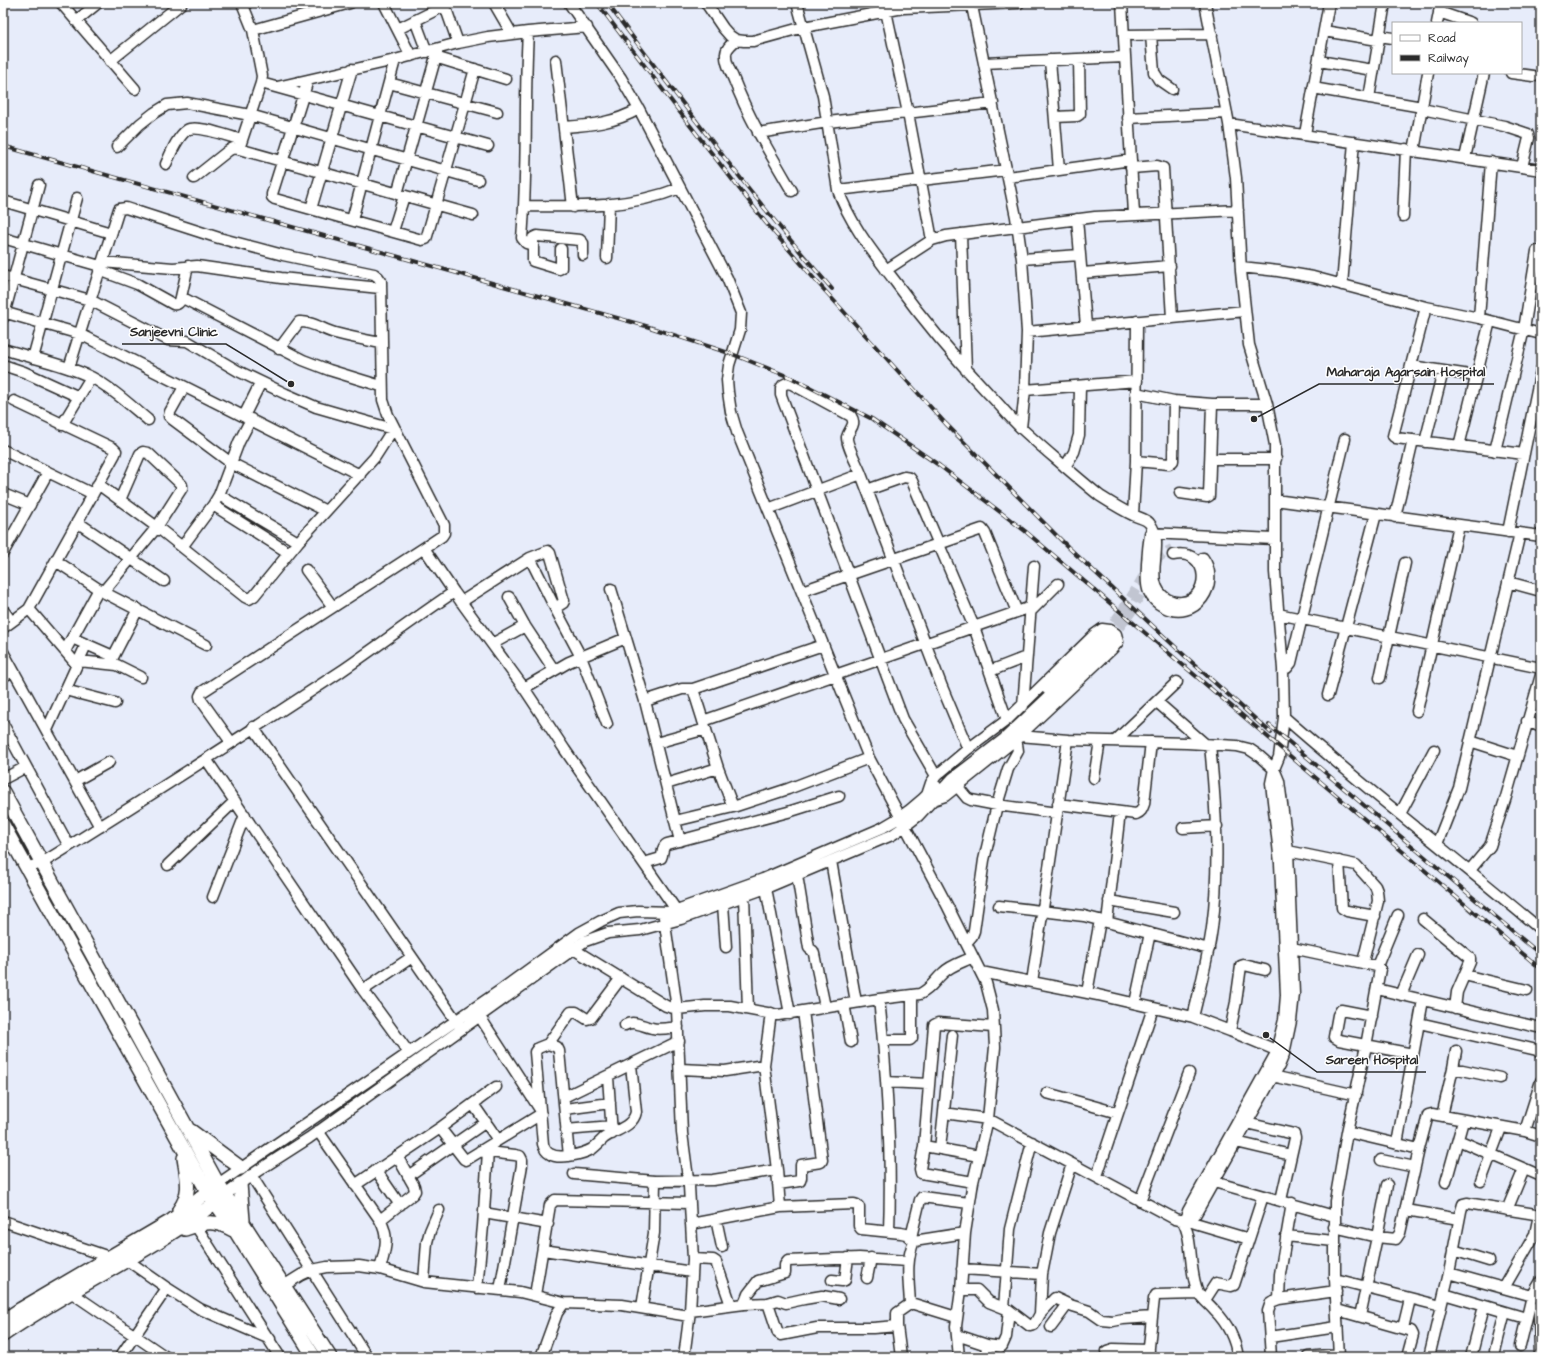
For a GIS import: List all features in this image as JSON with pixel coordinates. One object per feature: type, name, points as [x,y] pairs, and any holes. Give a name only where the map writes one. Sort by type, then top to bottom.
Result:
[{"type":"main road","points":[[3,792],[222,1189],[274,1296],[314,1357]]},
{"type":"main road","points":[[3,824],[8,842],[26,868],[82,964],[207,1191],[215,1203],[240,1227],[285,1285],[330,1357]]},
{"type":"main road","points":[[188,1129],[246,1172]]},
{"type":"main road","points":[[173,1226],[186,1201],[188,1183],[182,1148]]},
{"type":"main road","points":[[240,1184],[240,1227]]},
{"type":"main road","points":[[3,1335],[32,1314],[72,1293],[128,1260],[173,1226],[207,1191],[222,1189]]},
{"type":"main road","points":[[3,1321],[21,1308],[109,1257],[173,1226],[215,1203],[222,1189]]},
{"type":"main road","points":[[173,1226],[196,1226],[205,1223],[220,1223],[240,1227]]},
{"type":"street","points":[[61,3],[135,89]]},
{"type":"street","points":[[76,21],[98,3]]},
{"type":"street","points":[[110,61],[182,3]]},
{"type":"street","points":[[194,178],[228,151],[240,144],[261,83],[262,68],[253,30],[242,3]]},
{"type":"street","points":[[253,30],[350,3]]},
{"type":"street","points":[[384,3],[411,56]]},
{"type":"street","points":[[494,3],[512,34]]},
{"type":"street","points":[[569,3],[621,78],[639,109],[727,278],[741,313],[740,330],[729,365],[728,392],[731,412],[737,432],[869,758],[966,943],[990,995],[995,1047],[988,1119],[973,1182],[965,1233],[961,1290],[956,1318],[959,1357]]},
{"type":"street","points":[[706,3],[730,36],[736,40],[744,41],[804,27],[886,11],[919,7],[1019,3]]},
{"type":"street","points":[[797,3],[824,96],[838,190],[842,202],[862,237],[917,312],[966,370],[1021,428],[1091,489],[1112,504],[1149,523],[1152,531],[1147,578],[1148,591],[1159,604],[1168,609],[1185,610],[1193,607],[1202,599],[1207,591],[1209,571],[1206,562],[1201,555],[1191,550],[1181,548],[1173,552]]},
{"type":"street","points":[[1122,3],[1134,214]]},
{"type":"street","points":[[1205,3],[1229,124],[1236,178],[1241,267],[1249,345],[1267,404],[1274,435],[1276,459],[1274,539],[1283,669],[1284,718],[1279,757],[1274,769],[1271,783],[1280,863],[1286,995],[1281,1052]]},
{"type":"street","points":[[1305,134],[1329,3]]},
{"type":"street","points":[[1368,98],[1385,3]]},
{"type":"street","points":[[398,29],[447,4],[458,43]]},
{"type":"street","points":[[972,6],[993,103],[1022,259],[1027,332],[1025,390],[1021,428]]},
{"type":"street","points":[[1437,22],[1440,8],[1469,22]]},
{"type":"street","points":[[886,11],[908,113],[932,240]]},
{"type":"street","points":[[415,20],[427,52]]},
{"type":"street","points":[[393,231],[407,160],[437,53],[458,43],[512,34],[587,28]]},
{"type":"street","points":[[528,32],[526,70],[525,206],[522,238],[526,242],[533,245]]},
{"type":"street","points":[[1324,32],[1392,38]]},
{"type":"street","points":[[1151,34],[1154,72],[1159,80],[1172,89]]},
{"type":"street","points":[[1124,35],[1212,34]]},
{"type":"street","points":[[736,40],[727,48],[725,52],[738,90],[758,133],[792,191]]},
{"type":"street","points":[[276,87],[427,52],[437,53],[475,69],[506,79]]},
{"type":"street","points":[[984,63],[1125,57]]},
{"type":"street","points":[[1055,117],[1077,116],[1080,114],[1079,59]]},
{"type":"street","points":[[352,220],[395,60]]},
{"type":"street","points":[[556,60],[573,207]]},
{"type":"street","points":[[1050,60],[1059,170]]},
{"type":"street","points":[[1318,61],[1373,70]]},
{"type":"street","points":[[308,80],[272,197],[422,240],[426,239],[475,69]]},
{"type":"street","points":[[311,209],[352,70]]},
{"type":"street","points":[[1403,216],[1410,150],[1422,108],[1428,74]]},
{"type":"street","points":[[1465,158],[1484,74]]},
{"type":"street","points":[[1518,74],[1533,76]]},
{"type":"street","points":[[261,83],[488,146]]},
{"type":"street","points":[[389,83],[498,112]]},
{"type":"street","points":[[1314,88],[1422,108],[1528,134],[1529,138],[1522,167]]},
{"type":"street","points":[[117,147],[154,112],[167,105],[187,102],[250,115],[478,180]]},
{"type":"street","points":[[758,133],[828,122],[993,103]]},
{"type":"street","points":[[564,127],[593,125],[613,121],[639,109]]},
{"type":"street","points":[[1128,118],[1227,113]]},
{"type":"street","points":[[1229,124],[1541,170]]},
{"type":"street","points":[[166,164],[181,136],[187,130],[192,128],[200,128],[283,161],[473,215]]},
{"type":"street","points":[[1342,285],[1354,142]]},
{"type":"street","points":[[1479,318],[1490,162]]},
{"type":"street","points":[[838,190],[920,181],[1131,164],[1157,166],[1163,168],[1172,318]]},
{"type":"street","points":[[39,185],[4,315],[42,323],[80,334],[360,475]]},
{"type":"street","points":[[525,206],[573,207],[635,202],[660,196],[680,188]]},
{"type":"street","points":[[33,358],[77,198]]},
{"type":"street","points":[[3,201],[111,233]]},
{"type":"street","points":[[607,258],[609,204]]},
{"type":"street","points":[[69,368],[100,266],[119,210],[126,208],[219,238],[283,255],[374,274],[380,281],[381,386],[383,400],[395,430],[445,529],[442,536],[202,692],[200,696],[201,700],[231,742]]},
{"type":"street","points":[[886,270],[932,240],[961,234],[1077,219],[1134,214],[1238,210]]},
{"type":"street","points":[[1077,219],[1086,326]]},
{"type":"street","points":[[961,234],[966,370]]},
{"type":"street","points":[[561,248],[561,268],[557,269],[533,261],[533,238],[537,236],[580,240],[583,243],[583,255]]},
{"type":"street","points":[[3,238],[100,266],[176,305],[179,303],[181,297],[188,266]]},
{"type":"street","points":[[1495,451],[1524,330],[1537,251]]},
{"type":"street","points":[[1022,259],[1080,255]]},
{"type":"street","points":[[100,266],[173,268],[197,266],[281,278],[380,288]]},
{"type":"street","points":[[1082,273],[1170,266]]},
{"type":"street","points":[[1241,267],[1295,273],[1426,307],[1479,318],[1541,334]]},
{"type":"street","points":[[3,276],[90,300],[168,340],[187,342],[238,371],[316,407],[395,430]]},
{"type":"street","points":[[181,297],[303,360],[329,370],[381,386]]},
{"type":"street","points":[[1426,307],[1393,436],[1396,438],[1425,442],[1524,454]]},
{"type":"street","points":[[1027,332],[1245,311]]},
{"type":"street","points":[[1133,515],[1136,461],[1137,321]]},
{"type":"street","points":[[1459,446],[1490,321]]},
{"type":"street","points":[[280,349],[299,322],[306,322],[333,332],[381,343]]},
{"type":"street","points":[[3,349],[69,368],[91,377],[115,393],[148,420]]},
{"type":"street","points":[[3,365],[24,372],[79,397]]},
{"type":"street","points":[[1411,366],[1476,376]]},
{"type":"street","points":[[1508,532],[1541,370]]},
{"type":"street","points":[[1425,442],[1444,371]]},
{"type":"street","points":[[62,425],[91,377]]},
{"type":"street","points":[[1025,390],[1137,381]]},
{"type":"street","points":[[182,547],[219,495],[261,382]]},
{"type":"street","points":[[936,776],[903,719],[882,659],[781,395],[781,388],[783,384],[792,384],[851,416],[854,423],[847,439],[968,749]]},
{"type":"street","points":[[1065,467],[1074,452],[1079,435],[1080,386]]},
{"type":"street","points":[[184,387],[170,412],[172,419],[231,463],[326,511]]},
{"type":"street","points":[[1136,394],[1174,401],[1212,404],[1267,404]]},
{"type":"street","points":[[3,610],[7,624],[29,609],[116,451],[113,448],[14,401]]},
{"type":"street","points":[[1136,461],[1169,464],[1173,461],[1174,401]]},
{"type":"street","points":[[1180,493],[1206,498],[1210,496],[1212,404]]},
{"type":"street","points":[[98,484],[157,527],[249,599],[254,596],[288,553],[360,475],[395,430]]},
{"type":"street","points":[[1283,669],[1287,668],[1291,663],[1345,440]]},
{"type":"street","points":[[1395,517],[1413,440]]},
{"type":"street","points":[[3,450],[93,494]]},
{"type":"street","points":[[65,651],[101,590],[132,559],[157,527],[182,488],[182,485],[148,453],[143,452],[140,454],[120,500]]},
{"type":"street","points":[[1211,459],[1276,459]]},
{"type":"street","points":[[3,553],[48,472]]},
{"type":"street","points":[[768,509],[861,474]]},
{"type":"street","points":[[867,490],[904,477],[910,478],[974,627],[1007,720]]},
{"type":"street","points":[[3,494],[30,505]]},
{"type":"street","points":[[219,495],[298,542]]},
{"type":"street","points":[[1275,500],[1541,536]]},
{"type":"street","points":[[213,505],[288,553]]},
{"type":"street","points":[[1328,695],[1376,514]]},
{"type":"street","points":[[77,522],[164,581]]},
{"type":"street","points":[[1417,711],[1459,525]]},
{"type":"street","points":[[802,591],[979,529],[984,530],[1017,612]]},
{"type":"street","points":[[1152,531],[1274,539]]},
{"type":"street","points":[[1437,844],[1458,788],[1491,658],[1520,533]]},
{"type":"street","points":[[424,548],[461,602],[524,688],[682,919]]},
{"type":"street","points":[[461,602],[530,558],[545,551],[550,553],[564,601],[556,608]]},
{"type":"street","points":[[530,558],[581,657],[607,724]]},
{"type":"street","points":[[56,561],[101,590],[206,645]]},
{"type":"street","points":[[1380,678],[1405,563]]},
{"type":"street","points":[[1022,706],[1034,566]]},
{"type":"street","points":[[306,570],[333,607]]},
{"type":"street","points":[[1508,582],[1541,591]]},
{"type":"street","points":[[656,743],[835,675],[1017,612],[1031,609],[1058,584]]},
{"type":"street","points":[[611,589],[645,701],[680,841]]},
{"type":"street","points":[[26,868],[42,863],[206,759],[340,671],[454,592]]},
{"type":"street","points":[[509,597],[525,626],[554,670]]},
{"type":"street","points":[[29,609],[65,651],[78,663],[111,659]]},
{"type":"street","points":[[111,659],[138,609]]},
{"type":"street","points":[[1278,614],[1541,668]]},
{"type":"street","points":[[492,644],[525,626]]},
{"type":"street","points":[[1106,629],[1116,634],[1118,642],[1112,650],[1017,738],[945,796],[930,798],[930,783],[936,776],[968,749],[1007,720],[1098,632],[1106,629]]},
{"type":"street","points":[[222,1189],[240,1184],[246,1172],[318,1131],[586,942],[608,933],[640,930],[682,919],[766,888],[892,835],[903,822],[953,778],[1004,739],[1107,637]]},
{"type":"street","points":[[72,638],[141,677]]},
{"type":"street","points":[[524,688],[554,670],[626,638]]},
{"type":"street","points":[[47,730],[86,645]]},
{"type":"street","points":[[645,701],[682,689],[693,689],[823,645]]},
{"type":"street","points":[[3,652],[100,827]]},
{"type":"street","points":[[990,671],[1026,657]]},
{"type":"street","points":[[3,677],[13,670]]},
{"type":"street","points":[[1470,870],[1490,846],[1541,676]]},
{"type":"street","points":[[1115,741],[1177,682]]},
{"type":"street","points":[[693,689],[718,768],[733,807]]},
{"type":"street","points":[[65,690],[115,703]]},
{"type":"street","points":[[1157,702],[1207,745],[1217,826],[1214,902],[1209,948],[1193,1017]]},
{"type":"street","points":[[1284,718],[1541,930]]},
{"type":"street","points":[[1527,721],[1541,727]]},
{"type":"street","points":[[3,724],[69,846]]},
{"type":"street","points":[[253,727],[462,1030]]},
{"type":"street","points":[[1017,738],[1237,746],[1249,749],[1274,769],[1279,781],[1288,852],[1294,994],[1292,1021],[1281,1052],[1210,1180]]},
{"type":"street","points":[[966,943],[974,931],[984,860],[997,806],[1008,769],[1018,751],[1017,738]]},
{"type":"street","points":[[1032,982],[1068,740]]},
{"type":"street","points":[[1094,778],[1100,741]]},
{"type":"street","points":[[1470,741],[1517,756]]},
{"type":"street","points":[[957,786],[967,798],[997,806],[1058,808],[1136,814],[1142,810],[1144,804],[1151,742]]},
{"type":"street","points":[[1400,814],[1434,750]]},
{"type":"street","points":[[675,821],[733,807],[788,789],[869,758]]},
{"type":"street","points":[[206,759],[364,990],[409,1053]]},
{"type":"street","points":[[75,781],[109,762]]},
{"type":"street","points":[[3,779],[26,767]]},
{"type":"street","points":[[666,784],[718,768]]},
{"type":"street","points":[[644,863],[661,858],[664,846],[788,812],[838,796]]},
{"type":"street","points":[[168,865],[235,801]]},
{"type":"street","points":[[1087,993],[1110,901],[1120,812]]},
{"type":"street","points":[[213,897],[245,815]]},
{"type":"street","points":[[222,1189],[409,1053],[579,933],[601,921],[620,913],[638,911],[671,912],[763,879],[882,828],[903,822]]},
{"type":"street","points":[[1183,828],[1217,826]]},
{"type":"street","points":[[1288,852],[1356,865],[1375,886],[1378,895],[1375,916],[1363,962]]},
{"type":"street","points":[[831,861],[856,1002]]},
{"type":"street","points":[[1339,861],[1342,908],[1347,911],[1375,916]]},
{"type":"street","points":[[797,875],[808,948],[814,952],[825,1007]]},
{"type":"street","points":[[766,888],[790,1014]]},
{"type":"street","points":[[744,896],[748,1009]]},
{"type":"street","points":[[1110,901],[1174,912]]},
{"type":"street","points":[[723,904],[726,947]]},
{"type":"street","points":[[999,906],[1084,916],[1209,948]]},
{"type":"street","points":[[663,911],[677,1010],[682,1133],[689,1180],[693,1259],[684,1357]]},
{"type":"street","points":[[1377,966],[1398,915]]},
{"type":"street","points":[[1423,919],[1470,958],[1470,962],[1456,996],[1455,1008]]},
{"type":"street","points":[[1135,1004],[1150,933]]},
{"type":"street","points":[[565,944],[666,1006],[677,1010],[716,1005],[778,1015],[856,1002],[912,995],[926,991],[947,969],[973,957]]},
{"type":"street","points":[[1292,948],[1363,962],[1377,966],[1380,969],[1366,1046],[1336,1185],[1334,1241],[1339,1356],[1308,1357]]},
{"type":"street","points":[[1401,995],[1418,955]]},
{"type":"street","points":[[364,990],[412,957]]},
{"type":"street","points":[[1230,1031],[1241,966],[1265,970]]},
{"type":"street","points":[[980,972],[1087,993],[1193,1017],[1281,1052]]},
{"type":"street","points":[[1464,975],[1527,990]]},
{"type":"street","points":[[608,1077],[612,1130],[593,1148],[583,1153],[569,1156],[550,1155],[545,1150],[543,1144],[535,1052],[538,1048],[548,1044],[571,1012],[576,1012],[587,1019],[591,1018],[621,978]]},
{"type":"street","points":[[1377,989],[1541,1028]]},
{"type":"street","points":[[883,1040],[910,1040],[912,1038],[912,995]]},
{"type":"street","points":[[878,999],[883,1040],[891,1170],[889,1231]]},
{"type":"street","points":[[1397,1144],[1423,1000]]},
{"type":"street","points":[[844,1004],[851,1042]]},
{"type":"street","points":[[1097,1176],[1153,1008]]},
{"type":"street","points":[[1372,1016],[1344,1010],[1339,1012],[1334,1037],[1339,1040],[1366,1046],[1413,1054]]},
{"type":"street","points":[[778,1184],[800,1181],[801,1165],[821,1162],[822,1159],[803,1011]]},
{"type":"street","points":[[771,1013],[764,1065],[780,1207]]},
{"type":"street","points":[[480,1017],[540,1112]]},
{"type":"street","points":[[624,1025],[629,1022],[651,1028],[678,1027]]},
{"type":"street","points":[[1418,1023],[1541,1051]]},
{"type":"street","points":[[973,1182],[920,1173],[924,1146],[933,1028],[936,1024],[994,1027]]},
{"type":"street","points":[[940,1149],[952,1035]]},
{"type":"street","points":[[564,1097],[608,1077],[679,1041]]},
{"type":"street","points":[[548,1044],[558,1048],[569,1156]]},
{"type":"street","points":[[1442,1116],[1456,1051]]},
{"type":"street","points":[[566,1130],[612,1130],[631,1123],[635,1118],[636,1112],[631,1064]]},
{"type":"street","points":[[680,1069],[725,1071],[764,1065]]},
{"type":"street","points":[[1453,1068],[1500,1078]]},
{"type":"street","points":[[1140,1201],[1189,1073]]},
{"type":"street","points":[[1269,1075],[1356,1095]]},
{"type":"street","points":[[1238,1357],[1236,1346],[1225,1322],[1202,1297],[1191,1264],[1185,1219],[1236,1142],[1269,1075]]},
{"type":"street","points":[[1525,1131],[1541,1081]]},
{"type":"street","points":[[886,1082],[929,1084]]},
{"type":"street","points":[[355,1185],[440,1128],[496,1087]]},
{"type":"street","points":[[1047,1093],[1118,1113]]},
{"type":"street","points":[[565,1109],[610,1103]]},
{"type":"street","points":[[474,1104],[498,1140]]},
{"type":"street","points":[[440,1128],[466,1160],[484,1151],[540,1112]]},
{"type":"street","points":[[944,1113],[988,1119],[1097,1176],[1174,1219],[1185,1219],[1249,1239]]},
{"type":"street","points":[[1334,1227],[1376,1237],[1396,1239],[1400,1233],[1406,1210],[1428,1115],[1432,1114],[1501,1128],[1525,1131],[1541,1136]]},
{"type":"street","points":[[1446,1182],[1463,1121]]},
{"type":"street","points":[[408,1176],[486,1122]]},
{"type":"street","points":[[1246,1123],[1294,1134],[1295,1138],[1281,1200]]},
{"type":"street","points":[[1481,1181],[1501,1128]]},
{"type":"street","points":[[318,1131],[385,1229],[386,1238],[380,1269]]},
{"type":"street","points":[[1347,1132],[1419,1149]]},
{"type":"street","points":[[1458,1140],[1541,1176]]},
{"type":"street","points":[[957,1335],[990,1346],[1000,1347],[1004,1342],[1011,1223],[1032,1142]]},
{"type":"street","points":[[1236,1142],[1291,1155]]},
{"type":"street","points":[[924,1146],[979,1156]]},
{"type":"street","points":[[477,1288],[484,1213],[484,1151]]},
{"type":"street","points":[[484,1151],[520,1156],[522,1160],[500,1290]]},
{"type":"street","points":[[380,1220],[414,1194],[415,1191],[414,1186],[397,1156]]},
{"type":"street","points":[[1381,1160],[1415,1167]]},
{"type":"street","points":[[1040,1314],[1042,1274],[1050,1233],[1072,1164]]},
{"type":"street","points":[[1507,1210],[1524,1169]]},
{"type":"street","points":[[376,1170],[400,1205]]},
{"type":"street","points":[[574,1174],[655,1182],[713,1180],[777,1170]]},
{"type":"street","points":[[246,1172],[312,1270],[367,1357]]},
{"type":"street","points":[[1210,1180],[1334,1216]]},
{"type":"street","points":[[642,1307],[650,1266],[654,1233],[655,1182]]},
{"type":"street","points":[[1360,1316],[1387,1185]]},
{"type":"street","points":[[1107,1351],[1113,1349],[1148,1354],[1154,1299],[1156,1295],[1202,1297],[1216,1283],[1231,1286],[1234,1285],[1263,1196]]},
{"type":"street","points":[[910,1304],[908,1261],[920,1200],[922,1197],[969,1203]]},
{"type":"street","points":[[535,1295],[550,1205],[555,1200],[690,1203]]},
{"type":"street","points":[[1429,1357],[1449,1273],[1459,1219],[1462,1207],[1467,1203],[1540,1215],[1535,1234],[1504,1288]]},
{"type":"street","points":[[691,1224],[780,1207],[857,1204],[859,1207],[859,1226],[861,1229],[906,1234],[913,1239],[965,1233]]},
{"type":"street","points":[[1279,1299],[1280,1274],[1292,1204]]},
{"type":"street","points":[[424,1282],[427,1242],[439,1210]]},
{"type":"street","points":[[1406,1210],[1459,1219]]},
{"type":"street","points":[[484,1213],[548,1224]]},
{"type":"street","points":[[716,1219],[722,1247]]},
{"type":"street","points":[[3,1221],[109,1257]]},
{"type":"street","points":[[196,1226],[270,1339],[280,1357]]},
{"type":"street","points":[[1286,1236],[1334,1241]]},
{"type":"street","points":[[543,1250],[692,1272]]},
{"type":"street","points":[[1453,1250],[1489,1261]]},
{"type":"street","points":[[832,1280],[845,1280],[848,1258]]},
{"type":"street","points":[[744,1304],[748,1294],[758,1282],[785,1273],[785,1265],[788,1261],[871,1258],[908,1261]]},
{"type":"street","points":[[867,1278],[871,1258]]},
{"type":"street","points":[[693,1259],[713,1260],[716,1262],[731,1305]]},
{"type":"street","points":[[128,1260],[167,1288],[200,1309],[270,1339]]},
{"type":"street","points":[[274,1296],[285,1285],[312,1270],[326,1267],[346,1267],[380,1269],[424,1282],[535,1295],[564,1303],[601,1303],[689,1314],[731,1305],[768,1303],[778,1300],[786,1303],[822,1296],[839,1299]]},
{"type":"street","points":[[962,1270],[1042,1274]]},
{"type":"street","points":[[1449,1273],[1532,1296]]},
{"type":"street","points":[[1335,1279],[1441,1306]]},
{"type":"street","points":[[1532,1296],[1541,1281]]},
{"type":"street","points":[[120,1357],[167,1288]]},
{"type":"street","points":[[961,1290],[977,1290],[989,1302],[1007,1309],[1031,1326],[1034,1325],[1040,1314],[1055,1298],[1089,1311],[1102,1320],[1108,1321],[1123,1318],[1152,1317]]},
{"type":"street","points":[[1271,1357],[1268,1306],[1271,1302],[1279,1299],[1336,1291]]},
{"type":"street","points":[[72,1293],[166,1357]]},
{"type":"street","points":[[1444,1294],[1526,1318]]},
{"type":"street","points":[[1532,1296],[1536,1307],[1541,1355]]},
{"type":"street","points":[[1403,1328],[1410,1299]]},
{"type":"street","points":[[541,1357],[557,1313],[564,1303]]},
{"type":"street","points":[[768,1303],[778,1333],[781,1335],[817,1328],[873,1328],[897,1326]]},
{"type":"street","points":[[901,1357],[897,1313],[910,1304],[921,1305],[956,1318]]},
{"type":"street","points":[[1051,1328],[1068,1304]]},
{"type":"street","points":[[1471,1357],[1484,1306]]},
{"type":"street","points":[[1520,1346],[1526,1318],[1536,1307]]},
{"type":"street","points":[[1336,1310],[1411,1331],[1413,1334],[1407,1357]]},
{"type":"street","points":[[1495,1351],[1505,1312]]},
{"type":"street","points":[[1270,1337],[1337,1327]]},
{"type":"street","points":[[986,1357],[990,1346]]},
{"type":"street","points":[[990,1346],[995,1357]]},
{"type":"tunnel","points":[[1105,635],[1123,610],[1149,568],[1159,557],[1172,549]]},
{"type":"tunnel","points":[[1110,639],[1131,612],[1140,595]]},
{"type":"railway","points":[[597,3],[766,223],[817,282],[946,424],[1068,547],[1185,656],[1271,733]]},
{"type":"railway","points":[[607,3],[745,184],[832,289]]},
{"type":"railway","points":[[3,146],[646,326],[732,354],[792,378],[872,419],[940,466],[1025,531],[1541,969]]},
{"type":"railway","points":[[1269,725],[1541,955]]},
{"type":"place","name":"Sanjeevni Clinic","points":[[291,384]]},
{"type":"place","name":"Maharaja Agarsain Hospital","points":[[1254,419]]},
{"type":"place","name":"Sareen Hospital","points":[[1266,1035]]}]
